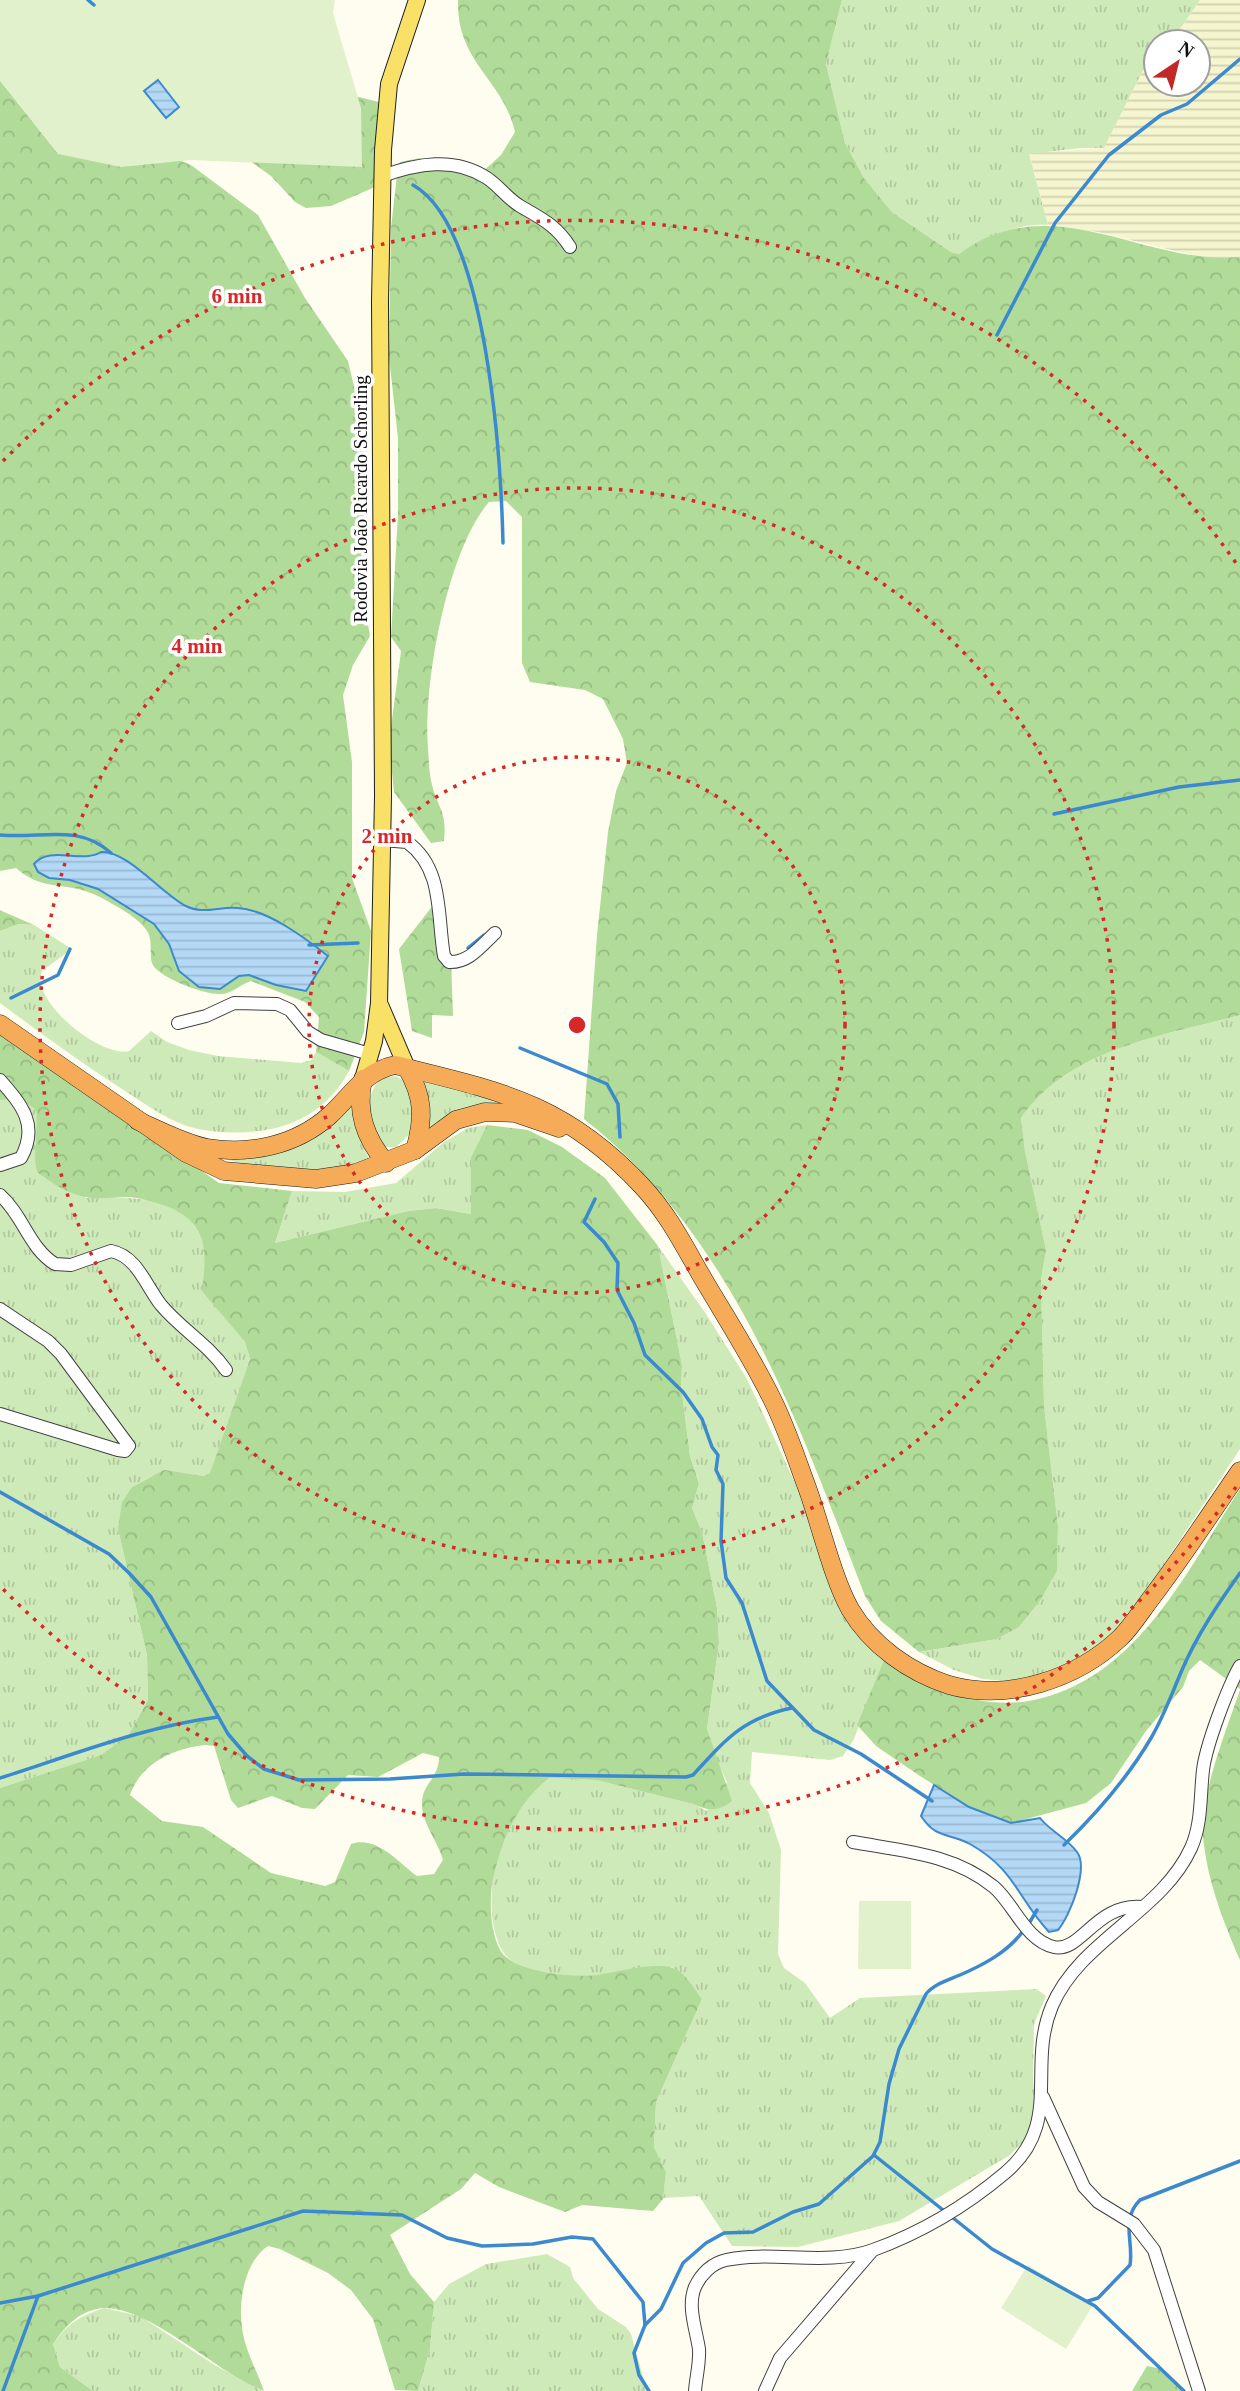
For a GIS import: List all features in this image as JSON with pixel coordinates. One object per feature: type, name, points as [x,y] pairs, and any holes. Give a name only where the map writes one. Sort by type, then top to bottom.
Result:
[{"type":"highway","points":[[0,1024],[186,1153],[224,1171],[316,1179],[356,1173],[415,1150],[456,1120],[485,1112],[515,1113],[545,1121],[566,1131],[619,1174],[692,1260]]},
{"type":"highway","points":[[138,1121],[206,1148],[270,1147],[302,1135],[328,1116],[363,1079],[379,1069],[395,1065],[500,1091],[567,1121],[603,1149],[641,1185],[667,1215],[770,1394],[808,1488],[848,1606],[865,1631],[884,1649],[936,1680],[966,1689],[1007,1691],[1066,1674],[1094,1657],[1121,1637],[1171,1573],[1240,1471]]},
{"type":"highway","points":[[407,1068],[423,1104],[423,1121],[415,1150]]},
{"type":"highway","points":[[363,1079],[360,1093],[366,1136],[386,1163]]},
{"type":"main road","name":"Rodovia João Ricardo Schorling","points":[[363,1079],[379,1003],[382,840],[382,176],[389,84],[417,0]]},
{"type":"main road","name":"Rodovia João Ricardo Schorling","points":[[379,1003],[407,1068]]},
{"type":"street","points":[[382,176],[417,164],[469,169],[487,178],[521,206],[552,223],[570,247]]},
{"type":"street","points":[[382,840],[407,842],[426,862],[435,879],[444,956],[449,962],[460,962],[468,958],[495,933]]},
{"type":"street","points":[[178,1023],[206,1016],[234,1003],[277,1004],[290,1010],[308,1032],[321,1040],[370,1054]]},
{"type":"street","points":[[0,1080],[23,1107],[30,1123],[30,1139],[22,1158],[0,1166]]},
{"type":"street","points":[[0,1195],[12,1208],[35,1245],[55,1264],[71,1265],[111,1251],[129,1260],[163,1308],[203,1342],[226,1370]]},
{"type":"street","points":[[0,1309],[48,1341],[61,1354],[129,1446],[125,1451],[118,1450],[0,1414]]},
{"type":"street","points":[[695,2391],[699,2351],[692,2300],[695,2287],[708,2269],[725,2260],[822,2258],[873,2250],[930,2224],[1020,2159],[1037,2132],[1042,2045],[1054,2003],[1101,1944],[1172,1877],[1191,1848],[1200,1811],[1203,1767],[1240,1666]]},
{"type":"street","points":[[853,1842],[946,1859],[966,1868],[995,1888],[1031,1931],[1054,1947],[1067,1946],[1079,1939],[1119,1906],[1142,1907]]},
{"type":"street","points":[[1041,2090],[1084,2187],[1098,2202],[1134,2224],[1154,2250],[1199,2391]]},
{"type":"street","points":[[765,2391],[780,2358],[873,2250]]},
{"type":"green space","points":[[0,0],[149,148],[191,165],[258,215],[305,298],[348,361],[367,442],[368,552],[365,607],[370,636],[353,665],[343,695],[352,762],[352,878],[371,931],[364,1032],[349,1071],[316,1052],[319,1017],[305,1002],[251,981],[220,994],[185,986],[156,969],[152,963],[147,931],[124,910],[88,892],[36,881],[16,868],[0,871]]},
{"type":"green space","points":[[0,0],[335,0],[333,13],[361,108],[362,167],[191,160],[121,167],[58,154],[0,81]]},
{"type":"green space","points":[[458,0],[842,0],[826,64],[845,143],[864,178],[892,212],[951,252],[959,254],[994,235],[1029,227],[1064,227],[1168,251],[1204,257],[1240,257],[1240,1015],[1150,1038],[1092,1060],[1065,1075],[1041,1094],[1021,1118],[1025,1151],[1046,1250],[1041,1280],[1044,1406],[1058,1526],[1057,1571],[1040,1601],[1019,1627],[997,1639],[919,1652],[881,1621],[865,1596],[787,1401],[756,1337],[721,1276],[682,1219],[636,1166],[584,1119],[597,935],[608,832],[616,791],[627,763],[623,739],[603,699],[585,690],[530,682],[522,663],[522,517],[506,501],[489,502],[474,524],[450,584],[434,655],[427,721],[428,748],[431,781],[443,817],[444,841],[431,843],[394,792],[389,743],[401,651],[391,637],[398,514],[398,438],[389,357],[391,228],[398,166],[400,162],[420,158],[438,168],[478,176],[501,155],[515,132],[501,98],[464,40],[459,22]]},
{"type":"green space","points":[[842,0],[1200,0],[1181,28],[1142,28],[1142,72],[1104,148],[1029,154],[1048,225],[1026,226],[1002,232],[959,254],[951,252],[892,212],[864,178],[845,143],[826,64]]},
{"type":"green space","points":[[1200,0],[1240,0],[1240,257],[1212,260],[1098,232],[1048,225],[1029,153],[1104,148],[1142,72],[1142,98],[1212,98],[1212,28],[1181,28]]},
{"type":"green space","points":[[302,83],[379,102],[375,187],[331,206],[306,208],[295,202],[271,176],[235,150]]},
{"type":"green space","points":[[434,904],[451,957],[453,1016],[432,1015],[432,1038],[412,1031],[399,949]]},
{"type":"green space","points":[[0,910],[34,925],[19,924],[0,931]]},
{"type":"green space","points":[[19,924],[34,925],[72,949],[42,971],[41,983],[46,997],[56,1011],[70,1025],[102,1046],[117,1051],[129,1051],[151,1031],[167,1042],[218,1056],[301,1063],[311,1060],[316,1052],[349,1071],[327,1101],[284,1126],[261,1131],[229,1132],[208,1131],[178,1123],[106,1079],[0,1003],[0,931]]},
{"type":"green space","points":[[1240,1015],[1240,1449],[1141,1599],[1118,1629],[1094,1652],[1072,1665],[1015,1682],[983,1679],[954,1670],[919,1652],[997,1639],[1019,1627],[1040,1601],[1057,1571],[1058,1526],[1044,1406],[1041,1280],[1046,1250],[1025,1151],[1021,1118],[1041,1094],[1065,1075],[1092,1060],[1150,1038]]},
{"type":"green space","points":[[0,1030],[219,1183],[292,1191],[275,1243],[408,1211],[436,1208],[471,1214],[471,1157],[487,1125],[528,1130],[562,1147],[605,1178],[658,1246],[682,1365],[681,1385],[690,1456],[699,1483],[692,1508],[702,1532],[717,1608],[719,1643],[707,1729],[732,1801],[717,1809],[708,1809],[596,1780],[549,1778],[537,1788],[519,1811],[506,1837],[493,1879],[491,1905],[492,1923],[499,1948],[516,1963],[544,1972],[574,1976],[665,1966],[682,1973],[702,1999],[656,2102],[654,2147],[666,2172],[663,2199],[653,2211],[582,2205],[565,2212],[499,2187],[475,2173],[461,2189],[390,2235],[410,2274],[434,2302],[430,2349],[418,2391],[395,2390],[373,2319],[351,2290],[328,2273],[280,2249],[268,2246],[260,2253],[249,2271],[241,2305],[245,2343],[264,2391],[143,2318],[105,2308],[81,2315],[53,2344],[60,2367],[93,2391],[0,2391],[0,1788],[101,1755],[129,1734],[148,1700],[147,1655],[118,1529],[122,1502],[132,1487],[164,1470],[204,1476],[210,1473],[250,1359],[245,1342],[202,1291],[204,1251],[198,1230],[190,1221],[166,1206],[148,1200],[85,1197],[54,1184],[37,1172],[36,1110],[19,1098],[0,1100]],"holes":[[[214,1746],[231,1800],[238,1808],[272,1796],[302,1808],[315,1809],[348,1775],[378,1777],[423,1753],[439,1757],[438,1767],[424,1792],[422,1810],[443,1860],[434,1874],[417,1876],[378,1846],[360,1842],[351,1844],[335,1882],[325,1886],[271,1873],[203,1827],[162,1821],[130,1795],[142,1774],[160,1759],[194,1747]]]},
{"type":"green space","points":[[396,1076],[408,1083],[416,1128],[396,1147],[386,1147],[379,1143],[371,1117],[370,1101],[382,1078]]},
{"type":"green space","points":[[423,1078],[544,1116],[452,1113],[428,1128],[430,1116]]},
{"type":"green space","points":[[355,1096],[358,1131],[372,1163],[321,1170],[275,1171],[211,1156],[275,1153]]},
{"type":"green space","points":[[19,1098],[36,1110],[39,1127],[35,1145],[86,1198],[152,1201],[183,1212],[195,1223],[203,1237],[206,1250],[203,1291],[245,1342],[250,1359],[210,1474],[204,1476],[167,1472],[132,1487],[118,1529],[147,1655],[148,1700],[129,1734],[101,1755],[0,1788],[0,1100]]},
{"type":"green space","points":[[487,1125],[471,1157],[472,1214],[436,1208],[408,1211],[275,1243],[292,1191],[345,1192],[396,1183],[444,1142],[468,1128]]},
{"type":"green space","points":[[658,1246],[747,1379],[816,1528],[846,1606],[887,1653],[854,1739],[843,1756],[830,1760],[752,1752],[750,1783],[769,1813],[781,1850],[778,1954],[784,1968],[805,1983],[830,2018],[860,1998],[1036,1989],[1046,1996],[1034,2024],[1033,2079],[1036,2114],[1027,2138],[1010,2155],[899,2221],[798,2247],[732,2246],[699,2196],[663,2198],[666,2172],[654,2147],[656,2102],[702,1999],[687,1978],[672,1967],[592,1976],[532,1970],[514,1962],[504,1953],[493,1924],[492,1888],[501,1842],[522,1807],[549,1778],[596,1780],[693,1804],[707,1811],[727,1782],[716,1759],[707,1729],[719,1643],[717,1608],[702,1532],[692,1508],[699,1482],[690,1456],[681,1385],[682,1365]]},
{"type":"green space","points":[[1240,1489],[1240,1689],[1200,1660],[1189,1671],[1183,1687],[1146,1731],[1111,1783],[1086,1803],[1011,1823],[969,1807],[920,1776],[876,1746],[857,1725],[887,1653],[946,1690],[978,1700],[1001,1703],[1034,1700],[1071,1688],[1103,1669],[1131,1645],[1156,1617],[1179,1586]]},
{"type":"green space","points":[[1240,1690],[1240,1960],[1212,1884],[1205,1852],[1203,1820],[1215,1763]]},
{"type":"green space","points":[[859,1901],[911,1901],[911,1969],[858,1969]]},
{"type":"green space","points":[[547,2254],[570,2267],[573,2278],[598,2309],[626,2327],[631,2334],[647,2391],[418,2391],[430,2349],[434,2302],[449,2284],[486,2264]]},
{"type":"green space","points":[[1028,2265],[1093,2305],[1066,2349],[1001,2308]]},
{"type":"green space","points":[[104,2308],[140,2316],[213,2364],[262,2391],[93,2391],[60,2367],[53,2344],[75,2321]]},
{"type":"green space","points":[[1147,2366],[1162,2369],[1184,2391],[1132,2391]]},
{"type":"water","points":[[158,80],[179,107],[166,118],[144,91]]},
{"type":"water","points":[[101,852],[122,858],[192,909],[250,910],[286,926],[328,956],[306,991],[276,985],[249,975],[239,976],[220,989],[199,987],[179,971],[169,944],[154,924],[98,889],[70,880],[49,878],[38,872],[34,864],[49,856],[85,856]]},
{"type":"water","points":[[934,1785],[969,1807],[1011,1823],[1040,1818],[1073,1847],[1080,1859],[1081,1869],[1077,1892],[1058,1930],[1049,1932],[1007,1874],[985,1854],[962,1840],[932,1829],[927,1824],[921,1816]]},
{"type":"waterway","points":[[88,0],[94,5]]},
{"type":"waterway","points":[[997,335],[1055,223],[1109,155],[1161,115],[1187,104],[1240,59]]},
{"type":"waterway","points":[[413,185],[438,209],[458,247],[474,296],[493,406],[499,459],[503,543]]},
{"type":"waterway","points":[[1054,814],[1179,787],[1240,780]]},
{"type":"waterway","points":[[0,835],[72,835],[86,838],[111,853]]},
{"type":"waterway","points":[[468,948],[484,935]]},
{"type":"waterway","points":[[309,945],[358,943]]},
{"type":"waterway","points":[[11,998],[58,975],[70,949]]},
{"type":"waterway","points":[[520,1048],[607,1084],[618,1104],[620,1137]]},
{"type":"waterway","points":[[595,1199],[584,1222],[604,1242],[618,1263],[617,1290],[634,1323],[645,1355],[683,1392],[702,1419],[712,1447],[718,1455],[716,1470],[723,1484],[721,1541],[726,1578],[742,1603],[767,1681],[814,1730],[861,1754],[932,1801]]},
{"type":"waterway","points":[[0,1492],[109,1554],[129,1573],[151,1597],[228,1734],[247,1756],[264,1769],[299,1780],[390,1779],[464,1774],[686,1777],[693,1775],[726,1741],[748,1724],[792,1708]]},
{"type":"waterway","points":[[1064,1845],[1089,1820],[1142,1753],[1160,1721],[1194,1644],[1240,1573]]},
{"type":"waterway","points":[[0,1778],[135,1735],[218,1717]]},
{"type":"waterway","points":[[1028,1925],[1037,1910]]},
{"type":"waterway","points":[[645,2325],[661,2309],[683,2263],[706,2243],[724,2233],[753,2232],[793,2212],[819,2204],[873,2156],[880,2142],[889,2084],[899,2049],[926,1994],[937,1985],[994,1957],[1023,1931]]},
{"type":"waterway","points":[[874,2155],[992,2249],[1095,2306],[1184,2391]]},
{"type":"waterway","points":[[1088,2301],[1098,2298],[1130,2265],[1129,2223],[1140,2200],[1240,2161]]},
{"type":"waterway","points":[[0,2303],[38,2296],[303,2211],[402,2215],[447,2238],[482,2246],[533,2244],[572,2237],[593,2239],[643,2302],[645,2325],[634,2353],[639,2375],[649,2391]]},
{"type":"waterway","points":[[3,2391],[38,2296]]}]
